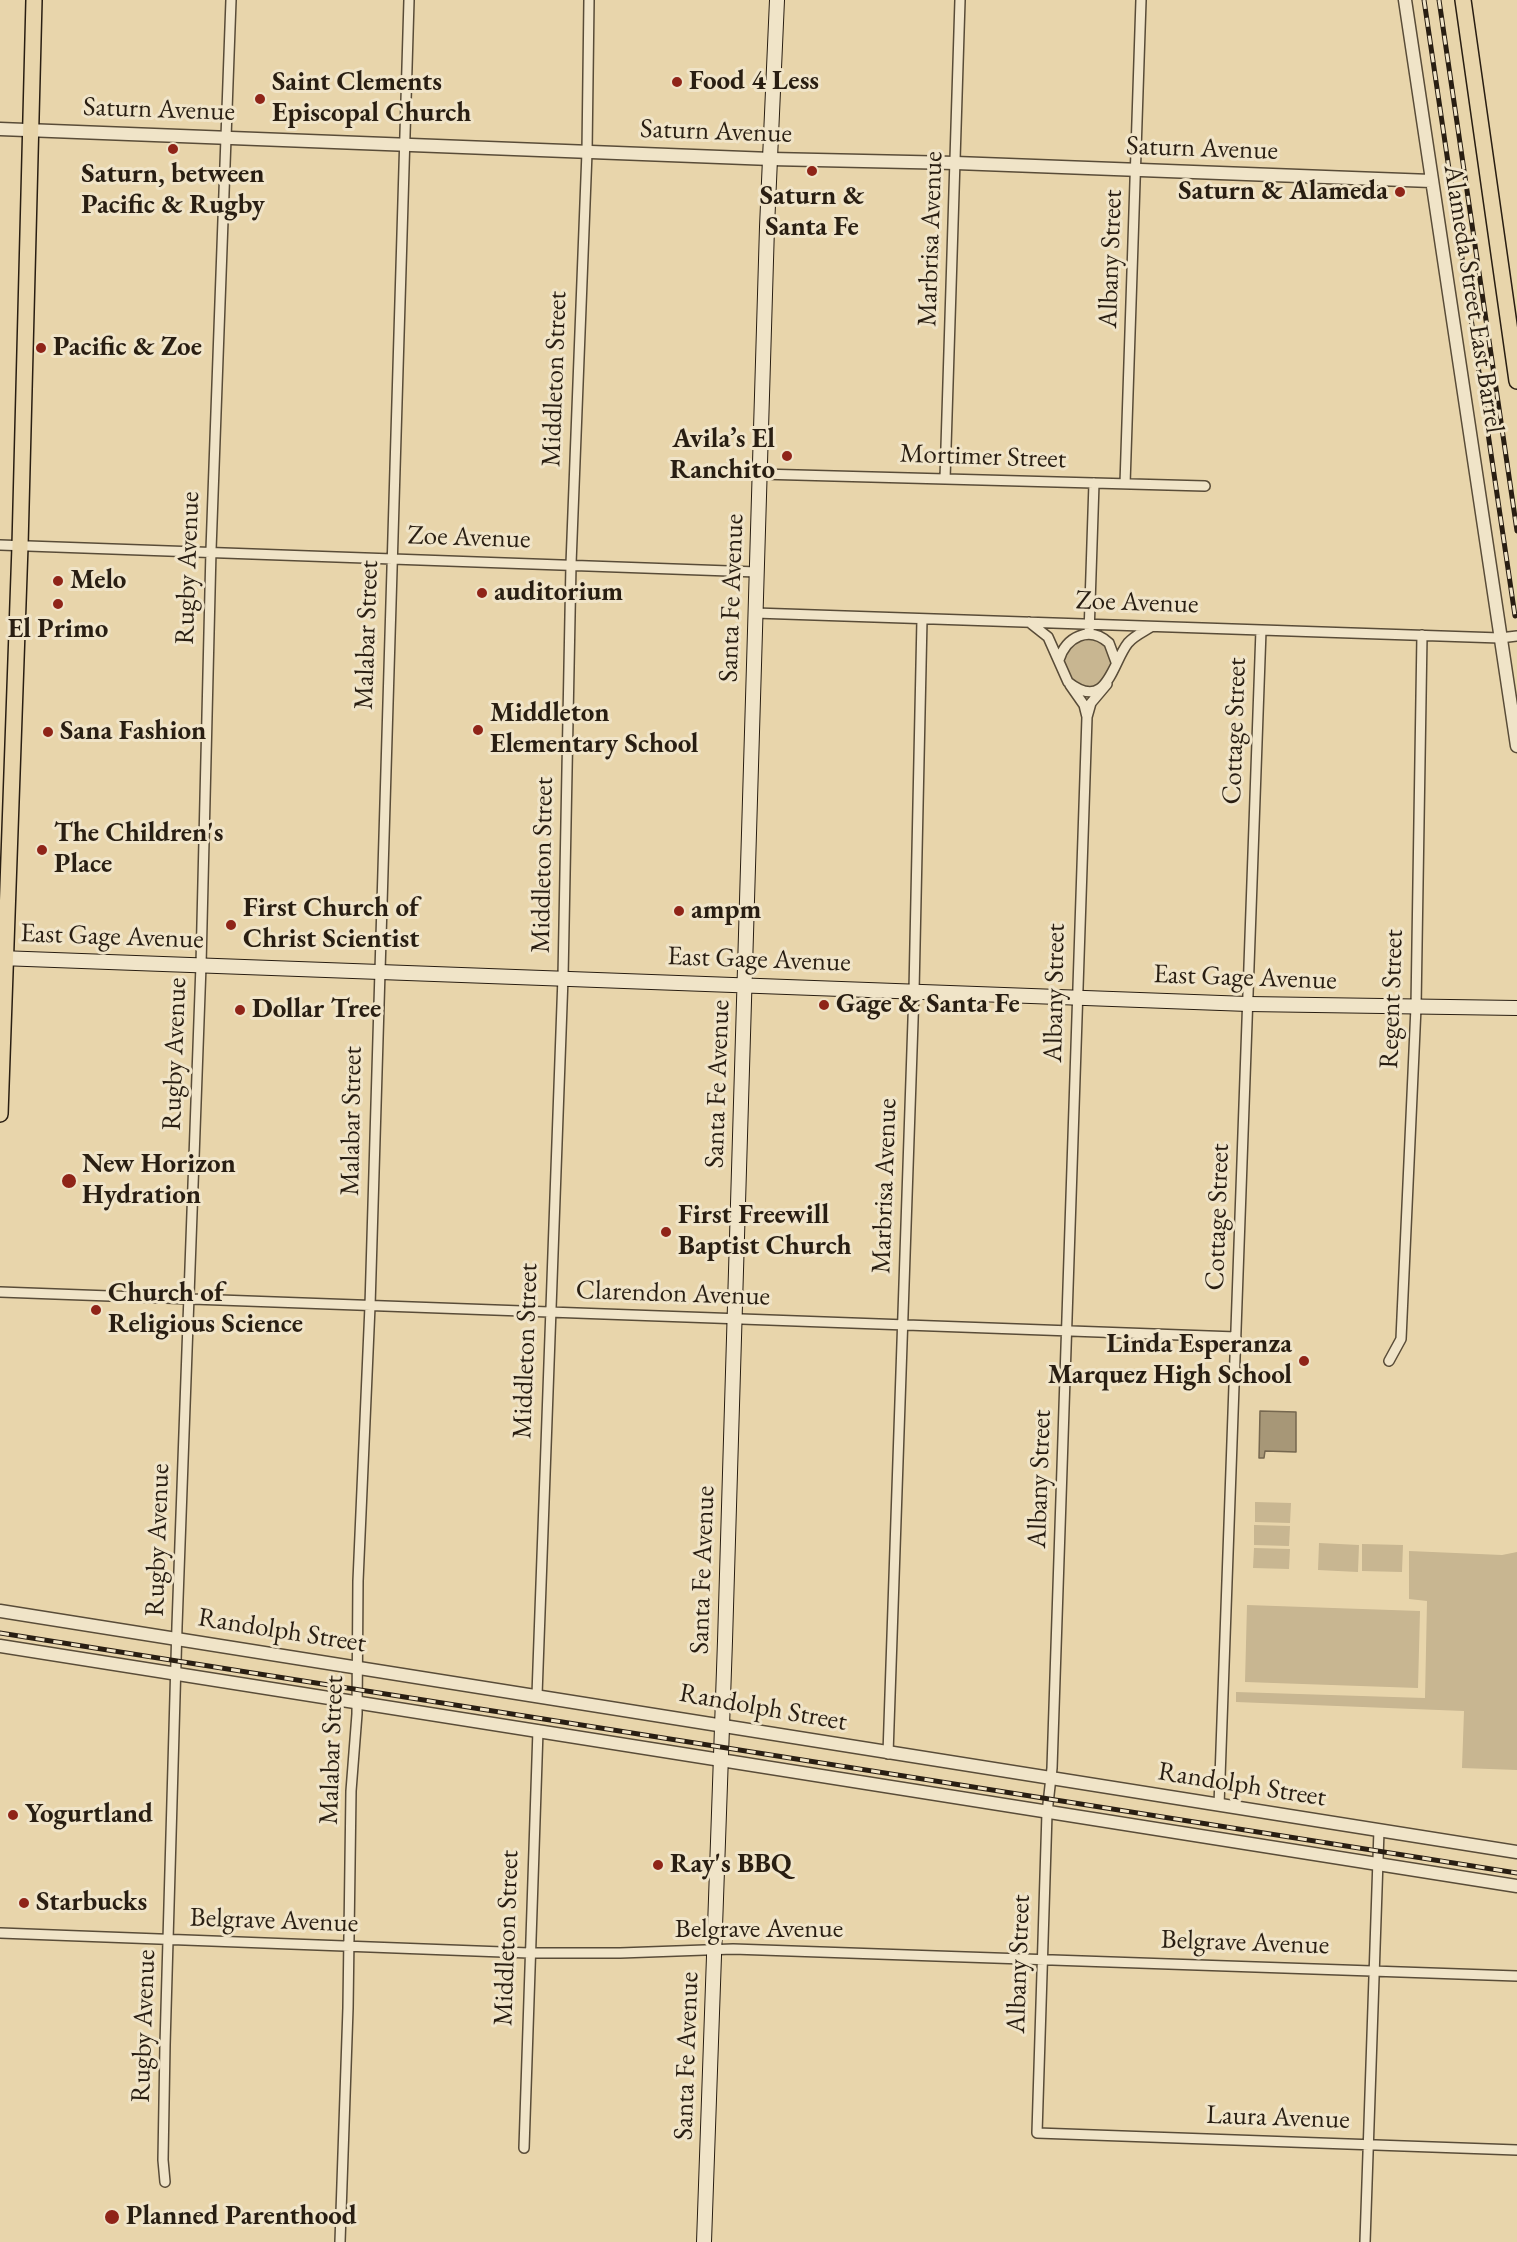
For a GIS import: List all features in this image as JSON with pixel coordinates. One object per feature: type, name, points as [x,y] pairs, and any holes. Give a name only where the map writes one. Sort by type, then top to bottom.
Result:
[{"type":"main road","points":[[0,1114],[3,958],[20,546],[34,0]]},
{"type":"main road","name":"Santa Fe Avenue","points":[[704,2242],[735,1319],[755,613],[777,0]]},
{"type":"main road","points":[[1462,0],[1517,381]]},
{"type":"main road","name":"East Gage Avenue","points":[[3,958],[1248,1004],[1517,1008]]},
{"type":"street","name":"Rugby Avenue","points":[[165,2182],[162,2160],[177,1639],[201,965],[211,550],[228,137],[231,0]]},
{"type":"street","name":"Malabar Street","points":[[340,2242],[349,1947],[351,1791],[357,1704],[358,1581],[370,1306],[378,971],[409,0]]},
{"type":"street","name":"Middleton Street","points":[[537,1695],[563,977],[571,564],[587,152],[589,0]]},
{"type":"street","name":"Marbrisa Avenue","points":[[945,479],[960,0]]},
{"type":"street","name":"Albany Street","points":[[1125,484],[1141,0]]},
{"type":"street","name":"Alameda Street East Barrel","points":[[1405,0],[1517,746]]},
{"type":"street","name":"Saturn Avenue","points":[[0,129],[771,159],[956,163],[1431,181]]},
{"type":"street","name":"Mortimer Street","points":[[760,474],[1205,486]]},
{"type":"street","points":[[1089,629],[1094,483]]},
{"type":"street","name":"Zoe Avenue","points":[[0,545],[211,550],[757,572]]},
{"type":"street","name":"Zoe Avenue","points":[[755,613],[1029,622],[1089,629],[1152,626],[1422,636],[1500,638],[1517,636]]},
{"type":"street","name":"Marbrisa Avenue","points":[[888,1754],[914,991],[922,619]]},
{"type":"street","name":"Albany Street","points":[[1029,622],[1048,637],[1059,660],[1063,676],[1083,705],[1087,717]]},
{"type":"street","name":"Albany Street","points":[[1037,2133],[1047,1813],[1052,1780],[1087,717],[1091,703],[1114,674],[1116,663],[1130,642],[1152,626]]},
{"type":"street","points":[[1059,660],[1062,650],[1069,641],[1089,629]]},
{"type":"street","points":[[1089,629],[1109,643],[1115,652],[1116,663]]},
{"type":"street","name":"Cottage Street","points":[[1220,1805],[1261,630]]},
{"type":"street","name":"Regent Street","points":[[1389,1361],[1401,1339],[1416,1006],[1422,636]]},
{"type":"street","points":[[1068,682],[1086,691],[1107,684]]},
{"type":"street","name":"Clarendon Avenue","points":[[0,1292],[1236,1337]]},
{"type":"street","name":"Randolph Street","points":[[0,1611],[722,1724],[888,1754],[1517,1852]]},
{"type":"street","points":[[0,1646],[1517,1886]]},
{"type":"street","name":"Middleton Street","points":[[524,2148],[538,1730]]},
{"type":"street","points":[[1365,2242],[1379,1830]]},
{"type":"street","name":"Belgrave Avenue","points":[[0,1933],[529,1953],[715,1950],[1517,1976]]},
{"type":"street","name":"Laura Avenue","points":[[1037,2133],[1517,2150]]},
{"type":"shaded area","points":[[1088,640],[1097,641],[1104,647],[1110,654],[1110,672],[1104,679],[1097,685],[1088,686],[1079,685],[1072,679],[1066,672],[1065,663],[1066,654],[1072,647],[1079,641]]},
{"type":"shaded area","points":[[1260,1411],[1296,1412],[1296,1452],[1265,1451],[1264,1458],[1259,1458]]},
{"type":"shaded area","points":[[1255,1502],[1291,1503],[1290,1523],[1255,1522]]},
{"type":"shaded area","points":[[1254,1525],[1290,1526],[1289,1546],[1254,1545]]},
{"type":"shaded area","points":[[1319,1543],[1359,1545],[1358,1572],[1318,1570]]},
{"type":"shaded area","points":[[1362,1544],[1403,1545],[1402,1572],[1362,1571]]},
{"type":"shaded area","points":[[1254,1548],[1290,1549],[1289,1569],[1253,1568]]},
{"type":"shaded area","points":[[1409,1551],[1502,1555],[1517,1552],[1517,1770],[1462,1768],[1464,1711],[1236,1702],[1236,1692],[1425,1698],[1427,1601],[1409,1599]]},
{"type":"shaded area","points":[[1247,1605],[1420,1611],[1418,1688],[1245,1682]]},
{"type":"railway","points":[[1424,0],[1515,616]]},
{"type":"railway","points":[[1439,0],[1517,531]]},
{"type":"railway","points":[[0,1633],[1517,1873]]},
{"type":"place","name":"Food 4 Less","points":[[677,82]]},
{"type":"place","name":"Saint Clements Episcopal Church","points":[[260,99]]},
{"type":"place","name":"Saturn, between Pacific & Rugby","points":[[173,149]]},
{"type":"place","name":"Saturn & Santa Fe","points":[[812,171]]},
{"type":"place","name":"Saturn & Alameda","points":[[1400,192]]},
{"type":"place","name":"Pacific & Zoe","points":[[41,348]]},
{"type":"place","name":"Avila’s El Ranchito","points":[[787,456]]},
{"type":"place","name":"Melo","points":[[58,581]]},
{"type":"place","name":"auditorium","points":[[482,593]]},
{"type":"place","name":"El Primo","points":[[58,604]]},
{"type":"place","name":"Middleton Elementary School","points":[[478,730]]},
{"type":"place","name":"Sana Fashion","points":[[48,732]]},
{"type":"place","name":"The Children's Place","points":[[42,850]]},
{"type":"place","name":"ampm","points":[[679,911]]},
{"type":"place","name":"First Church of Christ Scientist","points":[[231,925]]},
{"type":"place","name":"Gage & Santa Fe","points":[[824,1005]]},
{"type":"place","name":"Dollar Tree","points":[[240,1010]]},
{"type":"place","name":"New Horizon Hydration","points":[[69,1181]]},
{"type":"place","name":"First Freewill Baptist Church","points":[[666,1232]]},
{"type":"place","name":"Church of Religious Science","points":[[96,1310]]},
{"type":"place","name":"Linda Esperanza Marquez High School","points":[[1304,1361]]},
{"type":"place","name":"Yogurtland","points":[[13,1815]]},
{"type":"place","name":"Ray's BBQ","points":[[658,1865]]},
{"type":"place","name":"Starbucks","points":[[24,1903]]},
{"type":"place","name":"Planned Parenthood","points":[[112,2217]]}]
